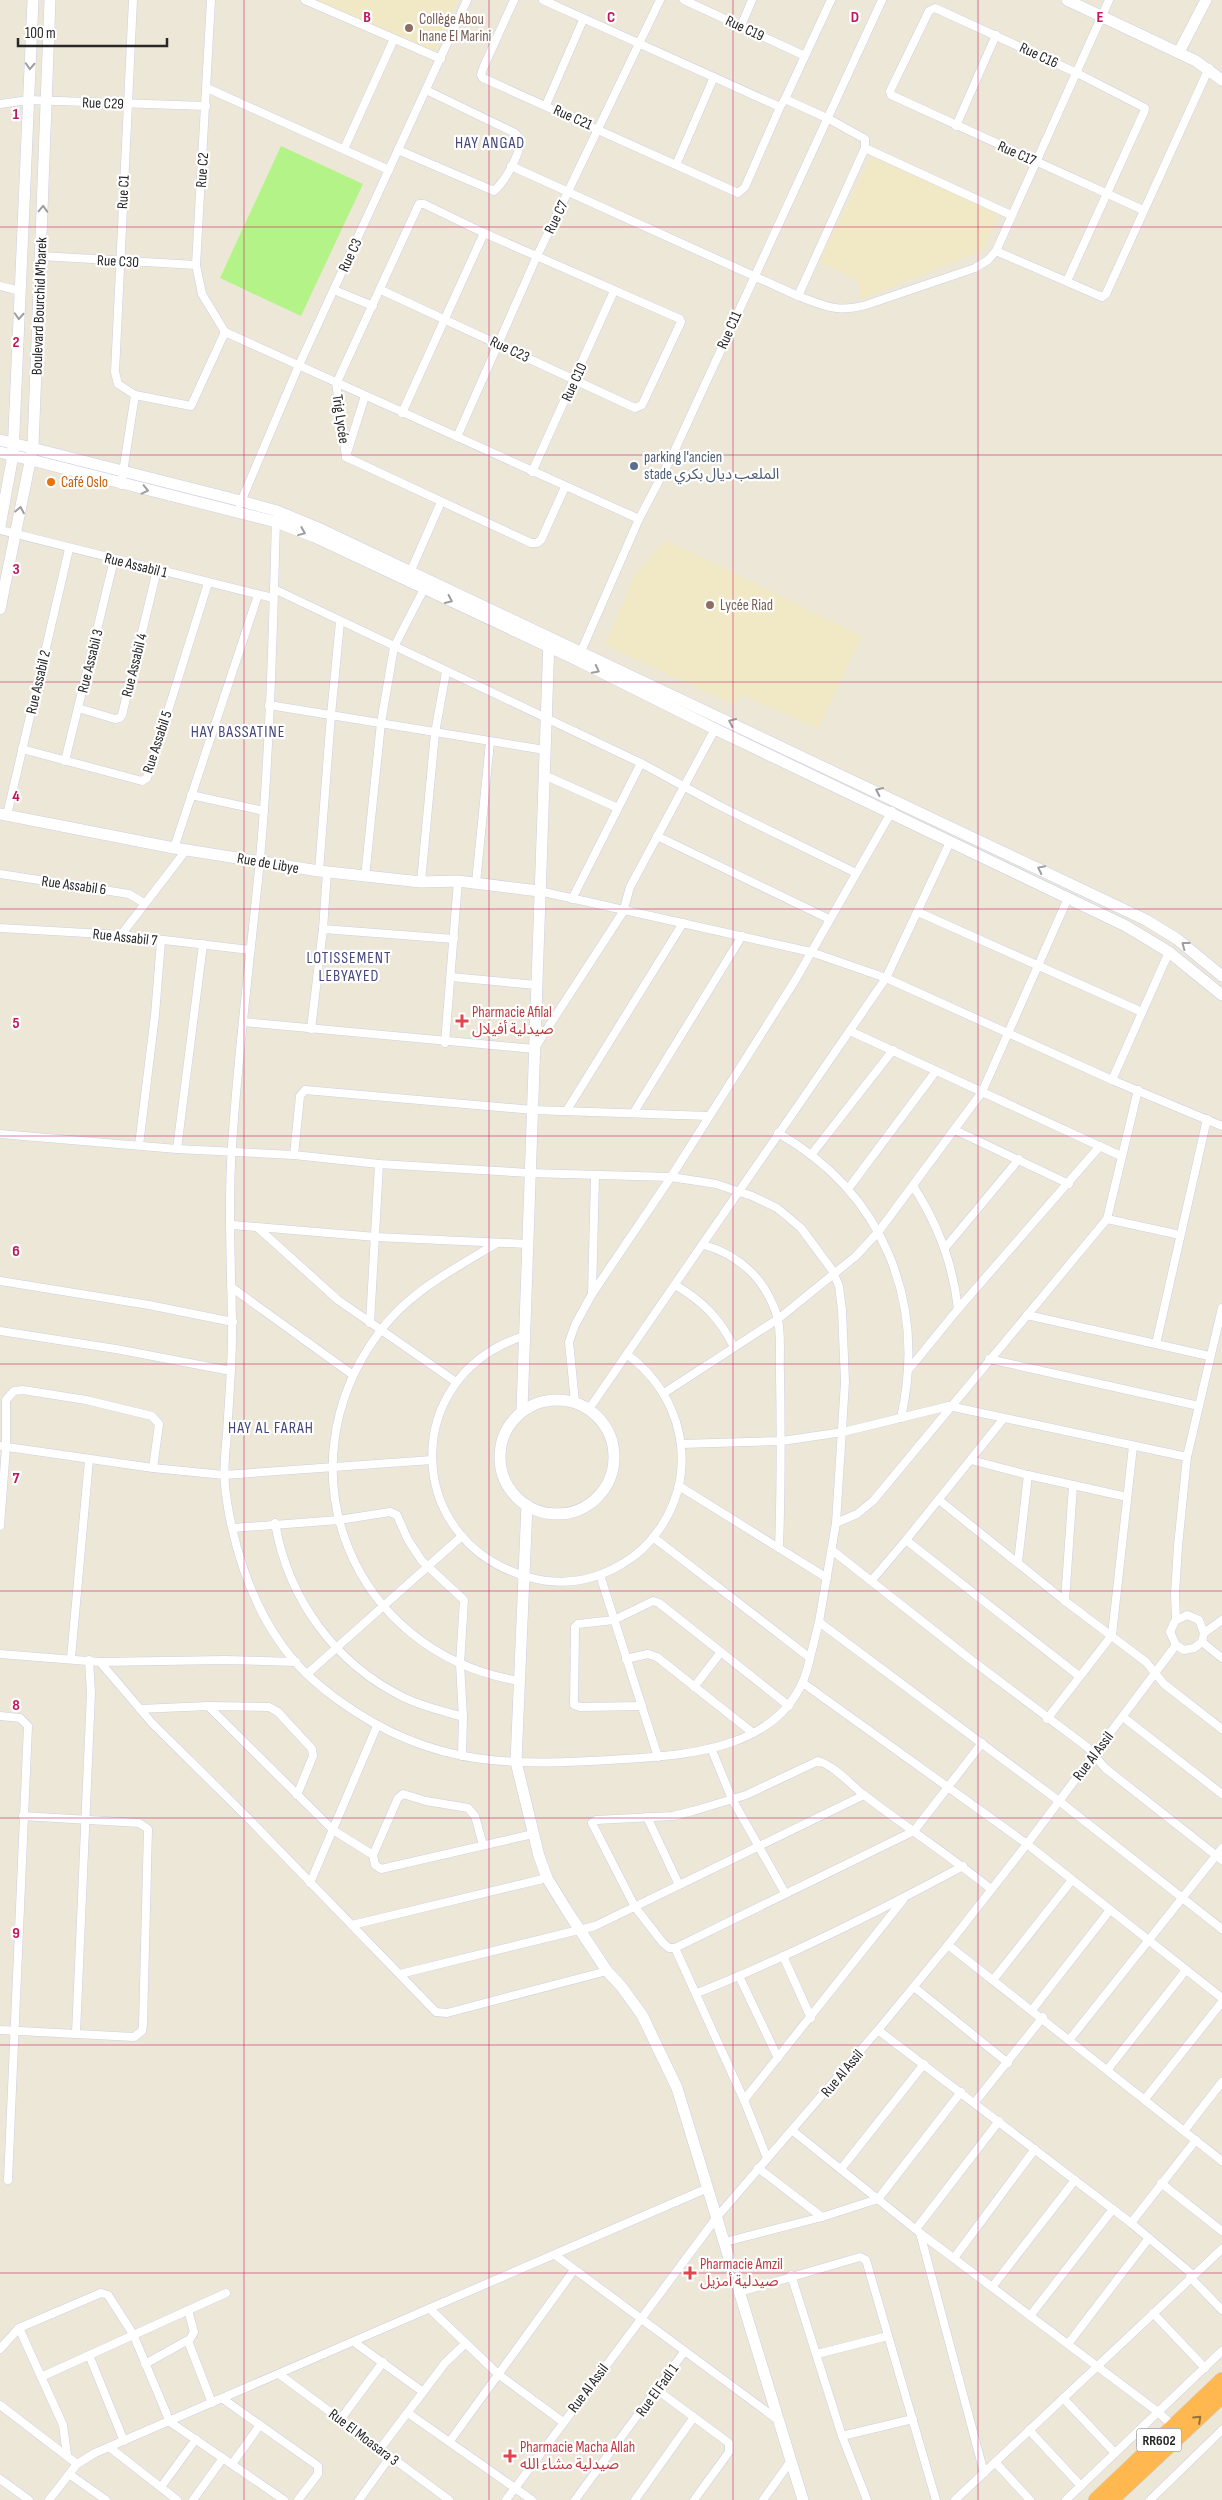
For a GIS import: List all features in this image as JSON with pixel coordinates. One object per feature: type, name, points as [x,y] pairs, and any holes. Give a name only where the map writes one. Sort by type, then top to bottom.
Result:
[{"type":"highway","name":"RR602","points":[[1117,2499],[1222,2380]]},
{"type":"highway","name":"RR602","points":[[1096,2500],[1178,2430],[1222,2396]]},
{"type":"main road","name":"Boulevard Bourchid M'barek","points":[[0,526],[13,455],[33,0]]},
{"type":"main road","name":"Boulevard Bourchid M'barek","points":[[0,609],[32,447],[50,0]]},
{"type":"main road","points":[[1067,0],[1179,52],[1209,68],[1222,80]]},
{"type":"main road","points":[[1179,52],[1202,1]]},
{"type":"main road","points":[[20,279],[40,279]]},
{"type":"main road","points":[[0,440],[241,501],[276,516],[409,575],[579,656],[898,800],[1146,920],[1177,939],[1222,976]]},
{"type":"main road","points":[[0,452],[236,512],[276,516]]},
{"type":"main road","points":[[522,1410],[549,642]]},
{"type":"main road","points":[[579,656],[715,729],[1134,930],[1169,952],[1222,995]]},
{"type":"main road","name":"Rue de Libye","points":[[4,814],[174,848],[323,872],[421,882],[476,882],[539,892]]},
{"type":"main road","points":[[550,1400],[574,1402],[589,1409],[607,1428],[614,1446],[614,1466],[607,1485],[595,1500],[572,1512],[552,1514],[527,1505],[518,1498],[507,1484],[501,1468],[500,1456],[504,1434],[522,1410],[550,1400]]},
{"type":"main road","points":[[527,1505],[516,1762],[533,1834],[547,1878],[607,1971],[630,1997],[656,2041],[677,2088],[803,2500]]},
{"type":"street","name":"Rue C1","points":[[133,0],[115,372],[118,384],[135,395]]},
{"type":"street","name":"Rue C2","points":[[211,0],[196,265],[202,294],[225,332]]},
{"type":"street","points":[[305,0],[441,59]]},
{"type":"street","name":"Rue C3","points":[[236,512],[299,364],[467,0]]},
{"type":"street","name":"Rue C21","points":[[514,0],[481,75],[483,78],[740,193],[780,107]]},
{"type":"street","points":[[543,0],[583,20],[640,43],[780,107],[831,0]]},
{"type":"street","name":"Rue C7","points":[[457,437],[537,256],[600,129],[660,0]]},
{"type":"street","name":"Rue C19","points":[[684,0],[805,56]]},
{"type":"street","points":[[741,26],[752,0]]},
{"type":"street","name":"Rue C11","points":[[579,656],[639,519],[673,454],[882,0]]},
{"type":"street","points":[[511,166],[798,296],[832,309],[850,310],[975,268],[988,260],[996,252],[1109,0]]},
{"type":"street","name":"Rue C16","points":[[891,94],[890,91],[927,13],[935,8],[996,35],[1143,104],[1144,112],[1106,194]]},
{"type":"street","points":[[546,105],[583,20]]},
{"type":"street","points":[[956,126],[996,35]]},
{"type":"street","points":[[344,149],[394,40]]},
{"type":"street","points":[[996,252],[1099,296],[1105,296],[1209,68]]},
{"type":"street","points":[[676,165],[714,77]]},
{"type":"street","points":[[207,88],[389,170]]},
{"type":"street","points":[[398,150],[494,191],[511,166],[520,143],[520,138],[515,133],[426,90]]},
{"type":"street","name":"Rue C17","points":[[891,94],[956,126],[1143,210]]},
{"type":"street","points":[[785,99],[865,139],[865,148],[798,296]]},
{"type":"street","name":"Rue C29","points":[[0,104],[28,100],[206,106]]},
{"type":"street","points":[[865,148],[1011,215]]},
{"type":"street","points":[[1067,281],[1106,194]]},
{"type":"street","points":[[337,382],[419,204],[424,204],[614,291]]},
{"type":"street","points":[[402,413],[484,233]]},
{"type":"street","name":"Rue C30","points":[[41,256],[196,265]]},
{"type":"street","points":[[0,286],[20,291]]},
{"type":"street","points":[[334,290],[373,306]]},
{"type":"street","name":"Rue C23","points":[[381,290],[640,408],[681,320],[614,291]]},
{"type":"street","name":"Rue C10","points":[[532,472],[614,291]]},
{"type":"street","points":[[121,484],[135,395],[191,406],[225,332],[639,519]]},
{"type":"street","name":"Trig Lycée","points":[[337,382],[346,457]]},
{"type":"street","points":[[365,396],[346,457],[531,543],[537,543],[565,487]]},
{"type":"street","points":[[409,575],[441,502]]},
{"type":"street","points":[[0,1134],[177,1149],[231,1152],[294,1155],[379,1164],[595,1176],[671,1177],[716,1184],[740,1192],[770,1204],[793,1220],[818,1248],[834,1273],[839,1286],[845,1382],[843,1432],[833,1551],[820,1622],[803,1684],[789,1706],[770,1725],[753,1733],[711,1748],[658,1757],[593,1761],[516,1762],[462,1756],[429,1749],[377,1726],[333,1696],[308,1674],[281,1645],[259,1605],[246,1575],[233,1528],[224,1474],[231,1371],[231,1152],[264,811],[276,516]]},
{"type":"street","name":"Rue Assabil 1","points":[[0,530],[69,549],[273,598]]},
{"type":"street","name":"Rue Assabil 2","points":[[4,814],[22,749],[69,549]]},
{"type":"street","name":"Rue Assabil 3","points":[[65,761],[114,560]]},
{"type":"street","name":"Rue Assabil 4","points":[[78,708],[115,719],[120,718],[122,715],[157,570]]},
{"type":"street","name":"Rue Assabil 5","points":[[22,749],[142,781],[147,778],[208,583]]},
{"type":"street","points":[[365,876],[381,723],[394,648],[427,584]]},
{"type":"street","points":[[274,589],[394,648],[641,763],[856,873]]},
{"type":"street","points":[[174,848],[258,595]]},
{"type":"street","points":[[311,1029],[324,929],[323,872],[331,715],[340,622]]},
{"type":"street","points":[[421,882],[435,733],[446,672]]},
{"type":"street","points":[[269,705],[545,750]]},
{"type":"street","points":[[244,1022],[445,1043],[534,1049],[623,912],[630,887],[715,729]]},
{"type":"street","points":[[476,882],[490,742]]},
{"type":"street","points":[[572,899],[641,763]]},
{"type":"street","points":[[544,775],[618,808]]},
{"type":"street","points":[[191,795],[264,811]]},
{"type":"street","points":[[574,1402],[570,1334],[592,1294],[671,1177],[811,952],[898,800]]},
{"type":"street","points":[[657,836],[829,919]]},
{"type":"street","points":[[589,1409],[704,1245],[778,1133],[886,978],[950,842]]},
{"type":"street","points":[[121,935],[187,849]]},
{"type":"street","name":"Rue Assabil 6","points":[[0,874],[120,892],[136,896],[144,903]]},
{"type":"street","points":[[445,1043],[458,881]]},
{"type":"street","points":[[539,892],[811,952],[886,978],[1112,1080],[1222,1126]]},
{"type":"street","points":[[664,1393],[778,1319],[856,1256],[879,1231],[982,1092],[1068,898]]},
{"type":"street","points":[[918,912],[1142,1012]]},
{"type":"street","points":[[567,1110],[684,924]]},
{"type":"street","name":"Rue Assabil 7","points":[[0,928],[121,935],[250,950]]},
{"type":"street","points":[[324,929],[454,940]]},
{"type":"street","points":[[634,1112],[742,936]]},
{"type":"street","points":[[139,1145],[155,1015],[161,941]]},
{"type":"street","points":[[177,1149],[203,944]]},
{"type":"street","points":[[1112,1080],[1169,952]]},
{"type":"street","points":[[451,977],[536,985]]},
{"type":"street","points":[[850,1030],[1121,1156]]},
{"type":"street","points":[[812,1155],[893,1050]]},
{"type":"street","points":[[848,1189],[936,1071]]},
{"type":"street","points":[[294,1155],[300,1096],[304,1090],[534,1110],[709,1116]]},
{"type":"street","points":[[836,1523],[857,1514],[873,1501],[949,1406],[1107,1219],[1138,1090]]},
{"type":"street","points":[[1156,1344],[1206,1119]]},
{"type":"street","points":[[955,1130],[1069,1184]]},
{"type":"street","points":[[778,1133],[812,1155],[848,1189],[879,1231],[892,1260],[902,1291],[908,1323],[910,1368],[901,1418]]},
{"type":"street","points":[[910,1368],[958,1309],[1069,1184],[1100,1146]]},
{"type":"street","points":[[945,1248],[1019,1159]]},
{"type":"street","points":[[370,1323],[379,1164]]},
{"type":"street","points":[[592,1294],[595,1176]]},
{"type":"street","points":[[913,1186],[931,1216],[945,1248],[953,1278],[958,1309]]},
{"type":"street","points":[[1107,1219],[1180,1235]]},
{"type":"street","points":[[232,1225],[376,1237],[527,1244]]},
{"type":"street","points":[[256,1227],[326,1291],[456,1382]]},
{"type":"street","points":[[497,1243],[416,1293],[382,1329],[353,1375],[337,1421],[332,1468],[339,1520],[356,1565],[384,1607],[416,1638],[460,1664],[483,1673],[519,1681]]},
{"type":"street","points":[[704,1245],[728,1254],[752,1272],[765,1289],[778,1319],[782,1441],[779,1548]]},
{"type":"street","points":[[0,1281],[149,1305],[232,1322]]},
{"type":"street","points":[[675,1285],[694,1296],[711,1310],[724,1328],[734,1347]]},
{"type":"street","points":[[231,1287],[353,1375]]},
{"type":"street","points":[[1176,1619],[1187,1615],[1195,1617],[1201,1622],[1204,1633],[1202,1642],[1197,1647],[1188,1650],[1176,1645],[1170,1632],[1176,1619],[1175,1594],[1178,1546],[1187,1458],[1209,1356],[1222,1308]]},
{"type":"street","points":[[1027,1315],[1209,1356]]},
{"type":"street","points":[[0,1330],[116,1349],[231,1371]]},
{"type":"street","points":[[524,1336],[486,1353],[456,1382],[439,1412],[432,1460],[435,1484],[443,1506],[462,1536],[487,1559],[506,1570],[525,1576],[558,1582],[579,1581],[600,1575],[633,1557],[653,1537],[669,1513],[679,1486],[681,1444],[675,1418],[664,1393],[648,1372],[628,1355]]},
{"type":"street","points":[[989,1359],[1199,1406]]},
{"type":"street","points":[[0,1526],[6,1400],[14,1391],[22,1390],[86,1400],[156,1418],[159,1424],[153,1468]]},
{"type":"street","points":[[681,1444],[782,1441],[843,1432],[949,1406],[1187,1458]]},
{"type":"street","points":[[872,1580],[1004,1418]]},
{"type":"street","points":[[3,1446],[89,1460],[224,1474],[432,1460]]},
{"type":"street","points":[[1047,1719],[1112,1635],[1133,1446]]},
{"type":"street","points":[[71,1658],[89,1460]]},
{"type":"street","points":[[971,1460],[1126,1498]]},
{"type":"street","points":[[1018,1562],[1028,1475]]},
{"type":"street","points":[[679,1486],[827,1578]]},
{"type":"street","points":[[1065,1601],[1073,1486]]},
{"type":"street","points":[[939,1500],[1065,1601],[1146,1662],[1164,1684],[1222,1729]]},
{"type":"street","points":[[233,1528],[275,1523],[339,1520],[394,1513],[412,1548],[427,1567],[464,1600],[460,1664],[463,1717],[462,1756]]},
{"type":"street","points":[[275,1523],[282,1554],[298,1594],[314,1621],[336,1648],[364,1672],[397,1693],[424,1706],[463,1717]]},
{"type":"street","points":[[308,1674],[462,1536]]},
{"type":"street","points":[[653,1537],[810,1658]]},
{"type":"street","points":[[906,1540],[1080,1676]]},
{"type":"street","points":[[833,1551],[1094,1755],[1105,1768],[1219,1857]]},
{"type":"street","points":[[600,1575],[658,1757]]},
{"type":"street","points":[[642,1706],[580,1707],[573,1702],[576,1626],[614,1620],[650,1602],[656,1602],[789,1706]]},
{"type":"street","points":[[1204,1633],[1222,1620]]},
{"type":"street","points":[[820,1622],[982,1743],[1222,1929]]},
{"type":"street","points":[[1202,1642],[1222,1658]]},
{"type":"street","name":"Rue Al Assil","points":[[506,2500],[562,2422],[717,2217],[758,2168],[793,2131],[948,1945],[1059,1802],[1176,1645]]},
{"type":"street","points":[[694,1687],[721,1652]]},
{"type":"street","points":[[0,1654],[71,1658],[100,1662],[225,1660],[296,1662]]},
{"type":"street","points":[[626,1659],[652,1654],[753,1733]]},
{"type":"street","points":[[76,2032],[91,1693],[89,1660]]},
{"type":"street","points":[[100,1662],[140,1709],[400,1974],[428,2007],[436,2012],[442,2014],[607,1971]]},
{"type":"street","points":[[803,1684],[1027,1844],[1222,2000],[1145,2099]]},
{"type":"street","points":[[140,1709],[208,1706],[263,1707],[278,1712],[312,1749],[313,1756],[297,1795]]},
{"type":"street","points":[[208,1706],[333,1830],[373,1855]]},
{"type":"street","points":[[0,1716],[20,1718],[28,1726],[8,2180]]},
{"type":"street","points":[[1123,1717],[1222,1794]]},
{"type":"street","points":[[310,1883],[377,1726]]},
{"type":"street","points":[[982,1743],[914,1831],[675,1948],[669,1948],[663,1943],[635,1907],[592,1823],[596,1820],[673,1816],[732,1799],[778,1781],[818,1761],[826,1765],[864,1795],[914,1831],[963,1866],[991,1890]]},
{"type":"street","points":[[711,1748],[732,1799],[785,1893]]},
{"type":"street","points":[[483,1845],[476,1816],[468,1808],[426,1801],[403,1794],[398,1798],[373,1855],[375,1865],[381,1869],[533,1834]]},
{"type":"street","points":[[400,1974],[579,1928],[595,1926],[759,1848],[864,1795]]},
{"type":"street","points":[[0,2030],[76,2032],[134,2037],[142,2031],[143,2026],[150,1832],[139,1823],[23,1816]]},
{"type":"street","points":[[647,1817],[679,1885]]},
{"type":"street","points":[[1070,2039],[1183,1898],[1219,1857],[1222,1848]]},
{"type":"street","points":[[696,1993],[783,1956],[904,1898],[963,1866]]},
{"type":"street","points":[[352,1925],[547,1878]]},
{"type":"street","points":[[993,1980],[1072,1880]]},
{"type":"street","points":[[744,2100],[811,2018],[904,1898]]},
{"type":"street","points":[[1032,2010],[1110,1910]]},
{"type":"street","points":[[948,1945],[1222,2160]]},
{"type":"street","points":[[675,1948],[744,2100],[767,2158]]},
{"type":"street","points":[[783,1956],[811,2018]]},
{"type":"street","points":[[1108,2070],[1186,1970]]},
{"type":"street","points":[[739,1976],[778,2058]]},
{"type":"street","points":[[914,1987],[1008,2063]]},
{"type":"street","points":[[975,2102],[1043,2018]]},
{"type":"street","points":[[878,2030],[975,2102],[1131,2223],[1192,2276],[1222,2310]]},
{"type":"street","points":[[841,2169],[924,2064]]},
{"type":"street","points":[[1184,2131],[1222,2082]]},
{"type":"street","points":[[725,2242],[822,2217],[878,2199],[961,2092]]},
{"type":"street","points":[[918,2231],[999,2122]]},
{"type":"street","points":[[793,2131],[918,2231],[1158,2412],[1178,2430]]},
{"type":"street","points":[[1131,2223],[1196,2140]]},
{"type":"street","points":[[954,2258],[1035,2149]]},
{"type":"street","points":[[758,2168],[822,2217]]},
{"type":"street","points":[[992,2287],[1075,2180]]},
{"type":"street","points":[[1161,2183],[1222,2231]]},
{"type":"street","points":[[49,2500],[78,2464],[109,2447],[708,2188]]},
{"type":"street","points":[[1030,2316],[1113,2209]]},
{"type":"street","points":[[918,2231],[984,2473]]},
{"type":"street","points":[[1068,2344],[1148,2238]]},
{"type":"street","points":[[959,2499],[995,2462],[1222,2249]]},
{"type":"street","points":[[555,2255],[778,2420]]},
{"type":"street","points":[[740,2292],[791,2275],[860,2257],[864,2258],[868,2263],[936,2500]]},
{"type":"street","points":[[450,2441],[574,2270]]},
{"type":"street","points":[[791,2275],[842,2436],[867,2500]]},
{"type":"street","points":[[0,2349],[19,2328],[101,2293],[112,2299],[133,2334],[170,2422],[284,2500]]},
{"type":"street","points":[[41,2378],[133,2334],[226,2293]]},
{"type":"street","points":[[430,2309],[498,2374],[562,2422]]},
{"type":"street","points":[[145,2364],[188,2342],[194,2332],[188,2310]]},
{"type":"street","points":[[1153,2313],[1205,2368]]},
{"type":"street","points":[[19,2328],[63,2426],[67,2455]]},
{"type":"street","points":[[817,2354],[888,2336]]},
{"type":"street","points":[[188,2342],[212,2403]]},
{"type":"street","points":[[354,2342],[423,2392]]},
{"type":"street","points":[[380,2449],[456,2351],[465,2344]]},
{"type":"street","points":[[1066,2500],[1222,2351]]},
{"type":"street","name":"Rue El Fadl 1","points":[[575,2500],[684,2352]]},
{"type":"street","points":[[89,2355],[124,2441]]},
{"type":"street","points":[[340,2420],[383,2362]]},
{"type":"street","name":"Rue El Moasara 3","points":[[279,2374],[449,2500]]},
{"type":"street","points":[[657,2390],[726,2440],[730,2448],[694,2500]]},
{"type":"street","points":[[1063,2398],[1115,2453]]},
{"type":"street","points":[[223,2399],[318,2466],[318,2474],[298,2500]]},
{"type":"street","points":[[0,2405],[78,2464]]},
{"type":"street","points":[[408,2413],[532,2500]]},
{"type":"street","points":[[635,2500],[694,2417]]},
{"type":"street","points":[[842,2436],[913,2419]]},
{"type":"street","points":[[232,2464],[260,2425]]},
{"type":"street","points":[[1029,2430],[1081,2486]]},
{"type":"street","points":[[1150,2500],[1222,2430]]},
{"type":"street","points":[[161,2487],[196,2439]]},
{"type":"street","points":[[109,2447],[161,2487],[172,2499]]},
{"type":"street","points":[[359,2500],[390,2456]]},
{"type":"street","points":[[193,2500],[223,2458]]},
{"type":"street","points":[[763,2500],[790,2462]]},
{"type":"street","points":[[995,2462],[1030,2500]]},
{"type":"street","points":[[69,2474],[106,2500]]},
{"type":"street","points":[[0,2479],[29,2500]]},
{"type":"shaded area","name":"Collège Abou Inane El Marini","points":[[310,0],[458,0],[433,56]]},
{"type":"shaded area","points":[[871,157],[999,213],[983,250],[861,300],[858,281],[819,261]]},
{"type":"shaded area","name":"Lycée Riad","points":[[666,540],[862,636],[818,729],[740,694],[735,705],[605,645],[635,574]]},
{"type":"green space","points":[[281,146],[363,184],[301,316],[220,278]]},
{"type":"place","name":"Collège Abou Inane El Marini","points":[[409,28]]},
{"type":"place","name":"parking l'ancien stade الملعب ديال بكري","points":[[634,466]]},
{"type":"place","name":"Café Oslo","points":[[51,482]]},
{"type":"place","name":"Lycée Riad","points":[[710,605]]},
{"type":"place","name":"Pharmacie Afilal صيدلية أفيلال","points":[[462,1021]]},
{"type":"place","name":"Pharmacie Amzil صيدلية أمزيل","points":[[690,2273]]},
{"type":"place","name":"Pharmacie Macha Allah صيدلية مشاء الله","points":[[510,2456]]},
{"type":"district","name":"HAY ANGAD","points":[[490,142]]},
{"type":"district","name":"HAY BASSATINE","points":[[238,731]]},
{"type":"district","name":"LOTISSEMENT LEBYAYED","points":[[349,966]]},
{"type":"district","name":"HAY AL FARAH","points":[[271,1427]]}]
